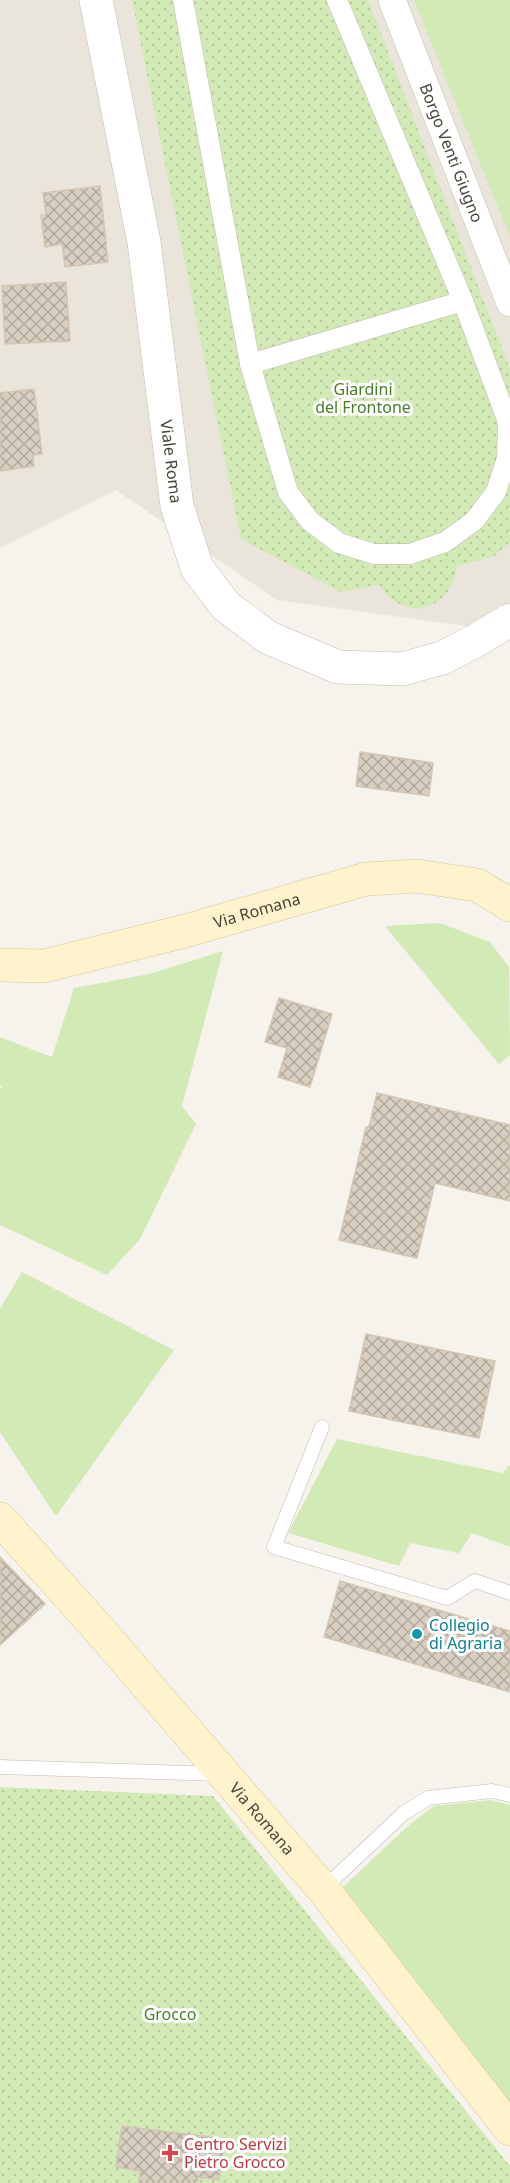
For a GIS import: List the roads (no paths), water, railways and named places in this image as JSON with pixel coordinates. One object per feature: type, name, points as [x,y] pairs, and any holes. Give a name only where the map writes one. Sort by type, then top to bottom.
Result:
[{"type":"main road","name":"Via Romana","points":[[0,965],[44,966],[186,931],[366,879],[417,876],[477,885],[510,905]]},
{"type":"main road","name":"Via Romana","points":[[0,1519],[96,1626],[323,1889],[510,2129]]},
{"type":"street","name":"Viale Roma","points":[[96,0],[144,242],[177,506],[197,567],[226,606],[269,638],[338,667],[402,669],[442,658],[510,620]]},
{"type":"street","points":[[183,0],[250,364],[288,492],[310,521],[339,543],[374,554],[410,554],[445,542],[474,521],[496,492],[507,458],[508,422],[463,301],[337,0]]},
{"type":"street","name":"Borgo Venti Giugno","points":[[392,0],[510,303]]},
{"type":"street","points":[[250,364],[463,301]]},
{"type":"lane","points":[[322,1427],[274,1547],[447,1598],[475,1581],[510,1593]]},
{"type":"lane","points":[[0,1767],[224,1774]]},
{"type":"lane","points":[[323,1889],[404,1813],[428,1798],[492,1791],[510,1795]]},
{"type":"place","name":"Collegio di Agraria","points":[[417,1634]]},
{"type":"place","name":"Centro Servizi Pietro Grocco","points":[[170,2153]]},
{"type":"park label","name":"Giardini del Frontone","points":[[363,398]]},
{"type":"park label","name":"Grocco","points":[[170,2014]]}]
